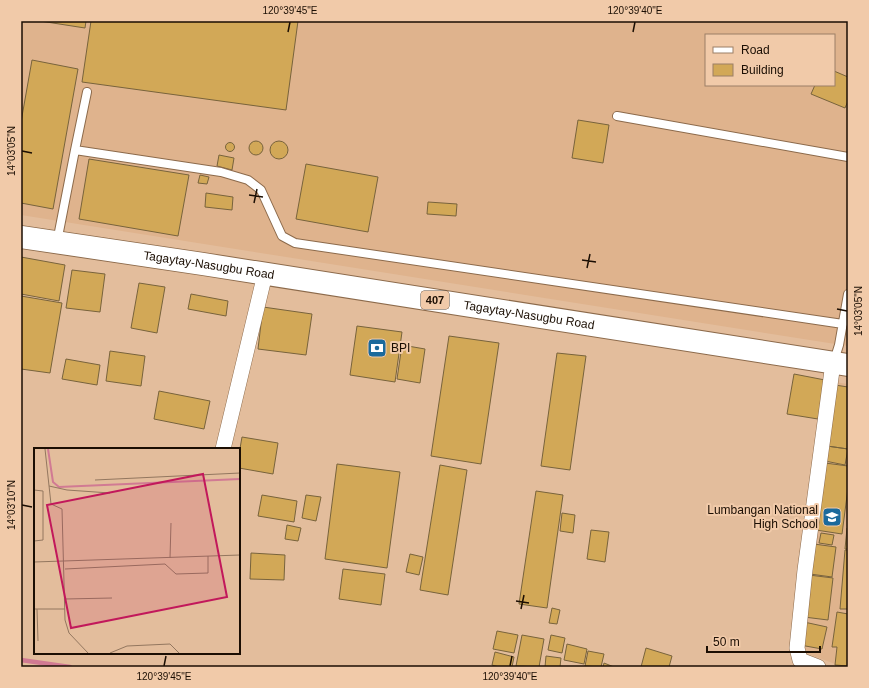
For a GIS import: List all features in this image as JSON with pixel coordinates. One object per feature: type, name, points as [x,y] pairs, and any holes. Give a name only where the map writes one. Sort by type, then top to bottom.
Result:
[{"type":"main road","name":"Tagaytay-Nasugbu Road","points":[[21,237],[840,364]]},
{"type":"street","points":[[223,448],[266,274]]},
{"type":"street","points":[[818,667],[800,660],[797,648],[805,570],[840,364]]},
{"type":"lane","points":[[57,242],[87,92]]},
{"type":"lane","points":[[617,116],[848,157]]},
{"type":"lane","points":[[75,150],[221,172],[248,180],[261,190],[282,236],[295,243],[842,324]]},
{"type":"lane","points":[[840,364],[839,345],[848,294]]},
{"type":"shaded area","points":[[21,21],[848,21],[848,346],[21,215]]},
{"type":"shaded area","name":"Lumbangan National High School","points":[[834,382],[848,384],[848,667],[843,667],[798,650]]},
{"type":"building","points":[[40,21],[86,21],[85,28]]},
{"type":"building","points":[[91,21],[298,21],[286,110],[82,82]]},
{"type":"building","points":[[32,60],[78,69],[53,209],[21,203],[21,122]]},
{"type":"building","points":[[835,71],[848,77],[848,101],[845,108],[811,94],[815,86],[835,86]]},
{"type":"building","points":[[578,120],[609,125],[603,163],[572,158]]},
{"type":"building","points":[[253,141],[259,141],[263,145],[263,151],[259,155],[253,155],[249,151],[249,145]]},
{"type":"building","points":[[279,141],[285,144],[288,150],[285,156],[279,159],[273,156],[270,150],[273,144]]},
{"type":"building","points":[[230,142],[235,147],[230,152],[225,147]]},
{"type":"building","points":[[219,155],[234,158],[232,170],[217,166]]},
{"type":"building","points":[[89,159],[189,175],[178,236],[79,219]]},
{"type":"building","points":[[306,164],[378,177],[368,232],[296,219]]},
{"type":"building","points":[[200,175],[209,177],[207,184],[198,183]]},
{"type":"building","points":[[206,193],[233,197],[232,210],[205,207]]},
{"type":"building","points":[[428,202],[457,204],[456,216],[427,214]]},
{"type":"building","points":[[21,257],[65,265],[59,301],[21,294]]},
{"type":"building","points":[[72,270],[105,274],[100,312],[66,308]]},
{"type":"building","points":[[139,283],[165,287],[157,333],[131,328]]},
{"type":"building","points":[[191,294],[228,301],[226,316],[188,309]]},
{"type":"building","points":[[21,296],[62,303],[50,373],[21,369]]},
{"type":"building","points":[[263,307],[312,314],[306,355],[258,349]]},
{"type":"building","points":[[357,326],[402,332],[395,382],[350,375]]},
{"type":"building","points":[[449,336],[499,343],[481,464],[431,456]]},
{"type":"building","points":[[402,345],[425,349],[420,383],[397,379]]},
{"type":"building","points":[[110,351],[145,356],[141,386],[106,381]]},
{"type":"building","points":[[557,353],[586,356],[570,470],[541,466]]},
{"type":"building","points":[[66,359],[100,365],[97,385],[62,379]]},
{"type":"building","points":[[794,374],[825,380],[818,419],[787,414]]},
{"type":"building","points":[[835,385],[848,387],[848,449],[827,446]]},
{"type":"building","points":[[159,391],[210,401],[204,429],[154,419]]},
{"type":"building","points":[[242,437],[278,443],[273,474],[240,468],[240,448]]},
{"type":"building","points":[[827,446],[848,449],[845,465],[825,461]]},
{"type":"building","points":[[825,463],[848,466],[848,488],[842,534],[816,530]]},
{"type":"building","points":[[337,464],[400,472],[387,568],[325,559]]},
{"type":"building","points":[[440,465],[467,470],[448,595],[420,590]]},
{"type":"building","points":[[536,491],[563,495],[547,608],[519,604]]},
{"type":"building","points":[[262,495],[297,501],[294,522],[258,516]]},
{"type":"building","points":[[306,495],[321,497],[316,521],[302,518]]},
{"type":"building","points":[[562,513],[575,515],[573,533],[560,531]]},
{"type":"building","points":[[287,525],[301,528],[298,541],[285,539]]},
{"type":"building","points":[[847,528],[848,549],[845,549]]},
{"type":"building","points":[[591,530],[609,532],[605,562],[587,559]]},
{"type":"building","points":[[821,533],[834,535],[832,545],[819,543]]},
{"type":"building","points":[[814,544],[836,547],[832,577],[810,574]]},
{"type":"building","points":[[845,550],[848,550],[848,609],[840,609]]},
{"type":"building","points":[[251,553],[285,555],[284,580],[250,579]]},
{"type":"building","points":[[410,554],[423,557],[419,575],[406,572]]},
{"type":"building","points":[[343,569],[385,574],[381,605],[339,599]]},
{"type":"building","points":[[809,575],[833,578],[828,620],[804,617]]},
{"type":"building","points":[[552,608],[560,610],[557,624],[549,623]]},
{"type":"building","points":[[837,612],[848,614],[848,666],[835,665],[837,647],[832,647]]},
{"type":"building","points":[[804,622],[827,627],[822,649],[800,645]]},
{"type":"building","points":[[497,631],[518,635],[514,653],[493,649]]},
{"type":"building","points":[[522,635],[544,639],[539,667],[516,666]]},
{"type":"building","points":[[551,635],[565,638],[562,653],[548,650]]},
{"type":"building","points":[[567,644],[587,649],[584,664],[564,660]]},
{"type":"building","points":[[646,648],[672,656],[669,667],[641,667]]},
{"type":"building","points":[[588,651],[604,654],[601,667],[585,666]]},
{"type":"building","points":[[495,652],[514,657],[512,667],[499,667],[492,665]]},
{"type":"building","points":[[546,656],[561,658],[560,667],[545,667]]},
{"type":"building","points":[[604,663],[614,667],[603,667]]},
{"type":"waterway","points":[[21,660],[70,667]]},
{"type":"place","name":"BPI","points":[[377,348]]},
{"type":"place","name":"Lumbangan National High School","points":[[832,517]]}]
